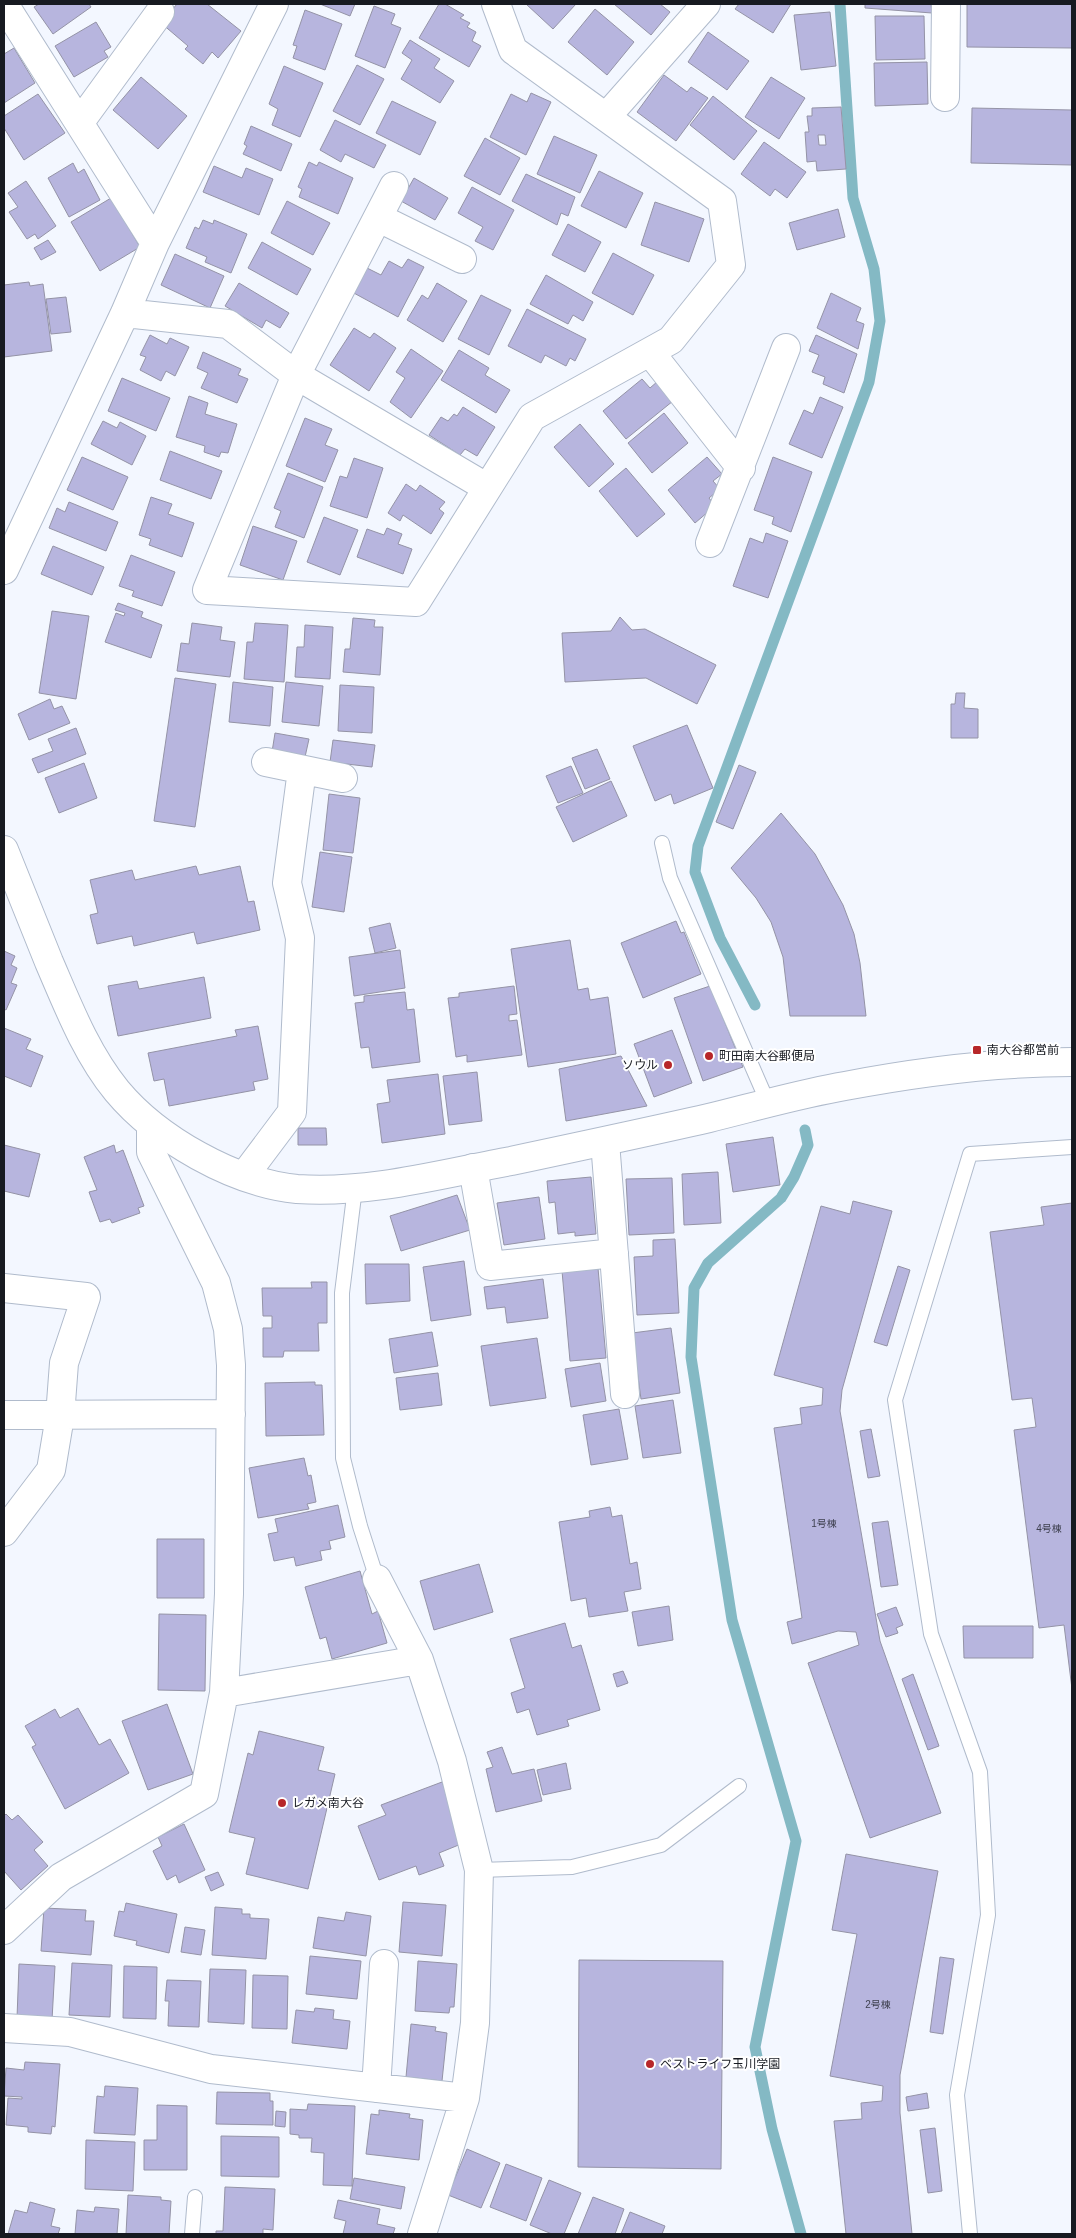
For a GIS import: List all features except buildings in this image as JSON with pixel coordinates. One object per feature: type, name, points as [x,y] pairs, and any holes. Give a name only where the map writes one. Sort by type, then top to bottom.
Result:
[{"type":"street","points":[[4,4],[155,243]]},
{"type":"street","points":[[4,570],[125,313],[155,243],[274,4]]},
{"type":"street","points":[[394,186],[296,375],[207,590],[416,602],[486,487],[532,417],[671,340],[731,265],[722,201],[607,116],[513,50],[496,4]]},
{"type":"street","points":[[607,116],[706,4]]},
{"type":"street","points":[[945,97],[946,4]]},
{"type":"street","points":[[80,122],[160,12]]},
{"type":"street","points":[[379,218],[462,258]]},
{"type":"street","points":[[125,313],[228,324],[296,375],[486,487]]},
{"type":"street","points":[[710,543],[741,468],[786,348]]},
{"type":"street","points":[[650,352],[741,468]]},
{"type":"street","points":[[266,762],[342,778]]},
{"type":"street","points":[[244,1176],[292,1112],[300,938],[286,883],[302,770]]},
{"type":"street","points":[[4,850],[70,1013],[89,1048],[116,1090],[151,1126],[199,1155],[244,1176],[274,1185],[297,1188],[355,1188],[473,1168],[606,1142],[843,1086],[931,1072],[1072,1062]]},
{"type":"street","points":[[4,1930],[61,1877],[204,1794],[224,1693],[229,1594],[231,1414],[228,1330],[216,1283],[151,1152],[151,1126]]},
{"type":"street","points":[[606,1142],[625,1394]]},
{"type":"street","points":[[473,1168],[490,1266],[614,1253]]},
{"type":"street","points":[[4,1288],[86,1297],[64,1363],[60,1416],[51,1470],[4,1532]]},
{"type":"street","points":[[4,1415],[231,1414]]},
{"type":"street","points":[[377,1578],[419,1660],[452,1761],[479,1870],[475,2023],[465,2098],[422,2234]]},
{"type":"street","points":[[224,1693],[419,1660]]},
{"type":"street","points":[[376,2088],[384,1964]]},
{"type":"street","points":[[4,2028],[70,2032],[211,2069],[465,2098]]},
{"type":"lane","points":[[662,843],[670,878],[768,1103]]},
{"type":"lane","points":[[970,2234],[957,2095],[988,1914],[980,1772],[931,1634],[895,1400],[970,1154],[1072,1147]]},
{"type":"lane","points":[[355,1188],[342,1293],[343,1458],[360,1526],[377,1578]]},
{"type":"lane","points":[[479,1870],[572,1867],[661,1845],[739,1786]]},
{"type":"lane","points":[[192,2234],[195,2197]]},
{"type":"waterway","points":[[755,1005],[720,938],[695,872],[698,846],[869,382],[880,321],[874,269],[853,198],[840,4]]},
{"type":"waterway","points":[[801,2234],[772,2129],[755,2047],[796,1841],[732,1620],[691,1357],[694,1288],[708,1263],[781,1198],[794,1177],[808,1145],[805,1130]]},
{"type":"place","name":"南大谷都営前","points":[[977,1050]]},
{"type":"place","name":"町田南大谷郵便局","points":[[709,1056]]},
{"type":"place","name":"ソウル","points":[[668,1065]]},
{"type":"place","name":"レガメ南大谷","points":[[282,1803]]},
{"type":"place","name":"ベストライフ玉川学園","points":[[650,2064]]}]
